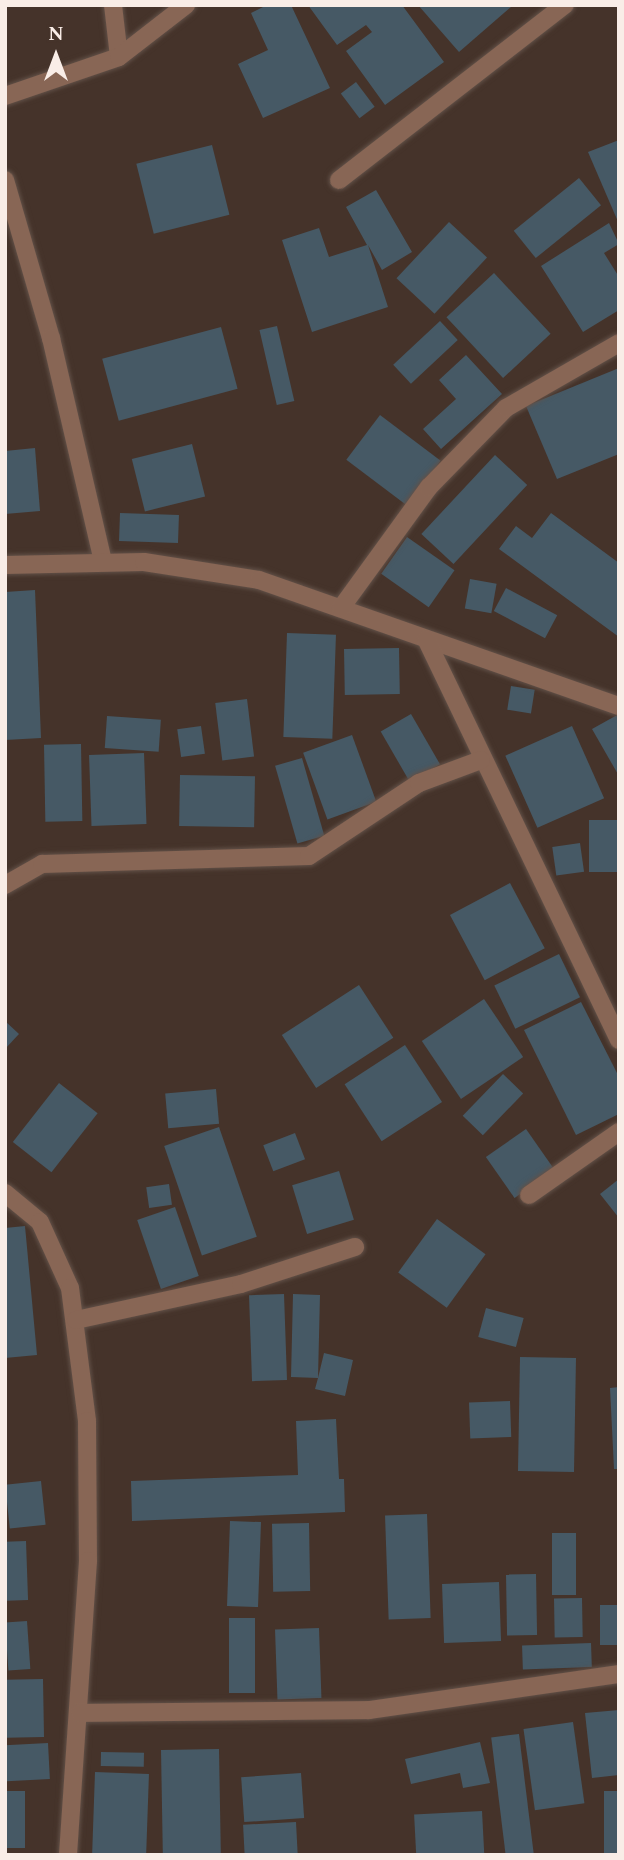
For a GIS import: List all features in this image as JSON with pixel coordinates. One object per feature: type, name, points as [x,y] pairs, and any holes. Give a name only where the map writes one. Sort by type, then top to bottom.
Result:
[{"type":"street","points":[[113,5],[119,57]]},
{"type":"street","points":[[5,96],[119,57],[186,5]]},
{"type":"street","points":[[339,180],[565,5]]},
{"type":"street","points":[[5,180],[51,338],[103,562]]},
{"type":"street","points":[[341,608],[429,488],[506,408],[619,344]]},
{"type":"street","points":[[5,565],[144,562],[259,580],[619,706]]},
{"type":"street","points":[[426,639],[481,760],[619,1040]]},
{"type":"street","points":[[5,885],[42,864],[309,856],[419,783],[481,760]]},
{"type":"street","points":[[529,1195],[619,1132]]},
{"type":"street","points":[[5,1192],[40,1222],[70,1288],[88,1421],[88,1561],[80,1713],[68,1855]]},
{"type":"street","points":[[76,1320],[241,1284],[355,1247]]},
{"type":"street","points":[[80,1713],[369,1710],[619,1674]]},
{"type":"building","points":[[267,5],[291,5],[330,88],[263,118],[238,64],[268,50],[251,13]]},
{"type":"building","points":[[308,5],[402,5],[444,62],[385,105],[346,51],[372,32],[366,25],[337,45]]},
{"type":"building","points":[[418,5],[509,5],[511,7],[459,52]]},
{"type":"building","points":[[356,82],[375,107],[359,118],[341,93]]},
{"type":"building","points":[[619,140],[619,224],[588,152]]},
{"type":"building","points":[[212,145],[229,215],[154,234],[136,164]]},
{"type":"building","points":[[579,178],[601,205],[536,258],[514,231]]},
{"type":"building","points":[[376,190],[412,252],[382,270],[368,245],[388,307],[312,332],[282,240],[319,228],[329,257],[367,245],[346,207]]},
{"type":"building","points":[[449,222],[487,257],[435,314],[396,278]]},
{"type":"building","points":[[609,223],[619,244],[604,253],[619,277],[619,310],[583,332],[541,266]]},
{"type":"building","points":[[494,273],[551,334],[503,378],[446,317]]},
{"type":"building","points":[[440,321],[458,340],[411,384],[393,365]]},
{"type":"building","points":[[277,326],[294,401],[277,405],[259,330]]},
{"type":"building","points":[[221,327],[238,389],[119,421],[102,359]]},
{"type":"building","points":[[466,355],[502,394],[441,449],[423,429],[456,399],[439,380]]},
{"type":"building","points":[[619,368],[619,454],[557,479],[526,406]]},
{"type":"building","points":[[380,415],[441,461],[407,505],[346,460]]},
{"type":"building","points":[[192,444],[205,496],[145,511],[132,459]]},
{"type":"building","points":[[35,448],[40,511],[5,514],[5,451]]},
{"type":"building","points":[[495,455],[527,485],[454,564],[421,534]]},
{"type":"building","points":[[120,513],[179,515],[178,543],[119,541]]},
{"type":"building","points":[[551,513],[619,563],[619,637],[499,549],[516,526],[532,538]]},
{"type":"building","points":[[407,537],[455,570],[429,607],[381,574]]},
{"type":"building","points":[[470,579],[497,584],[491,613],[465,609]]},
{"type":"building","points":[[506,588],[557,615],[545,638],[494,611]]},
{"type":"building","points":[[35,590],[41,738],[5,740],[5,592]]},
{"type":"building","points":[[287,633],[336,635],[332,739],[283,737]]},
{"type":"building","points":[[399,648],[400,694],[345,695],[344,649]]},
{"type":"building","points":[[511,686],[535,690],[531,713],[507,710]]},
{"type":"building","points":[[247,699],[254,757],[222,760],[215,703]]},
{"type":"building","points":[[411,714],[440,764],[410,782],[381,732]]},
{"type":"building","points":[[619,714],[619,776],[592,729]]},
{"type":"building","points":[[107,716],[161,720],[159,752],[105,748]]},
{"type":"building","points":[[201,726],[205,754],[181,757],[177,729]]},
{"type":"building","points":[[572,726],[604,798],[537,828],[505,756]]},
{"type":"building","points":[[352,735],[376,802],[327,820],[303,753]]},
{"type":"building","points":[[81,744],[82,821],[45,822],[44,745]]},
{"type":"building","points":[[144,753],[146,824],[92,826],[89,755]]},
{"type":"building","points":[[302,758],[324,836],[297,844],[275,766]]},
{"type":"building","points":[[180,775],[255,776],[254,827],[179,826]]},
{"type":"building","points":[[589,820],[619,820],[619,872],[589,872]]},
{"type":"building","points":[[580,843],[584,872],[556,876],[552,847]]},
{"type":"building","points":[[510,883],[545,948],[485,980],[450,915]]},
{"type":"building","points":[[559,954],[580,997],[515,1029],[494,986]]},
{"type":"building","points":[[359,985],[393,1038],[316,1088],[282,1035]]},
{"type":"building","points":[[484,999],[523,1057],[461,1099],[422,1041]]},
{"type":"building","points":[[581,1002],[619,1077],[619,1114],[576,1135],[524,1030]]},
{"type":"building","points":[[5,1021],[19,1034],[5,1049]]},
{"type":"building","points":[[405,1045],[442,1102],[382,1141],[345,1084]]},
{"type":"building","points":[[503,1074],[523,1093],[483,1135],[463,1116]]},
{"type":"building","points":[[59,1083],[98,1113],[51,1172],[13,1142]]},
{"type":"building","points":[[216,1089],[219,1124],[168,1128],[165,1093]]},
{"type":"building","points":[[219,1127],[257,1237],[202,1256],[164,1146]]},
{"type":"building","points":[[526,1129],[555,1170],[515,1198],[486,1157]]},
{"type":"building","points":[[295,1133],[305,1159],[273,1171],[263,1145]]},
{"type":"building","points":[[339,1171],[354,1220],[307,1234],[292,1185]]},
{"type":"building","points":[[619,1179],[619,1218],[600,1194]]},
{"type":"building","points":[[169,1184],[172,1205],[149,1208],[146,1187]]},
{"type":"building","points":[[175,1207],[199,1276],[161,1289],[137,1220]]},
{"type":"building","points":[[437,1219],[486,1254],[447,1308],[398,1272]]},
{"type":"building","points":[[25,1226],[37,1355],[5,1358],[5,1228]]},
{"type":"building","points":[[284,1294],[287,1380],[252,1381],[249,1295]]},
{"type":"building","points":[[293,1294],[320,1295],[318,1378],[291,1377]]},
{"type":"building","points":[[486,1308],[524,1318],[516,1347],[478,1337]]},
{"type":"building","points":[[324,1353],[353,1360],[345,1396],[315,1389]]},
{"type":"building","points":[[520,1357],[576,1358],[574,1472],[518,1471]]},
{"type":"building","points":[[619,1387],[619,1469],[614,1469],[610,1388]]},
{"type":"building","points":[[510,1401],[511,1437],[470,1438],[469,1402]]},
{"type":"building","points":[[336,1419],[339,1479],[344,1479],[345,1512],[132,1521],[131,1481],[298,1475],[296,1421]]},
{"type":"building","points":[[41,1481],[46,1525],[10,1529],[5,1485]]},
{"type":"building","points":[[427,1514],[431,1618],[389,1619],[385,1515]]},
{"type":"building","points":[[230,1521],[261,1522],[258,1607],[227,1606]]},
{"type":"building","points":[[309,1523],[310,1591],[273,1592],[272,1524]]},
{"type":"building","points":[[552,1533],[576,1533],[576,1595],[552,1595]]},
{"type":"building","points":[[26,1541],[28,1600],[7,1601],[5,1542]]},
{"type":"building","points":[[536,1574],[537,1635],[507,1636],[506,1575]]},
{"type":"building","points":[[499,1582],[501,1641],[444,1643],[442,1584]]},
{"type":"building","points":[[554,1598],[582,1598],[583,1637],[555,1637]]},
{"type":"building","points":[[600,1605],[619,1605],[619,1645],[600,1645]]},
{"type":"building","points":[[229,1618],[255,1618],[255,1693],[229,1693]]},
{"type":"building","points":[[27,1621],[30,1669],[8,1670],[5,1623]]},
{"type":"building","points":[[319,1628],[321,1698],[277,1699],[275,1630]]},
{"type":"building","points":[[591,1643],[592,1667],[523,1669],[522,1645]]},
{"type":"building","points":[[43,1679],[44,1737],[6,1738],[5,1680]]},
{"type":"building","points":[[619,1710],[619,1775],[592,1778],[585,1713]]},
{"type":"building","points":[[573,1722],[584,1803],[535,1810],[523,1729]]},
{"type":"building","points":[[519,1734],[534,1855],[506,1855],[491,1737]]},
{"type":"building","points":[[480,1742],[490,1783],[463,1788],[460,1773],[411,1784],[405,1759]]},
{"type":"building","points":[[48,1743],[50,1779],[7,1781],[5,1745]]},
{"type":"building","points":[[219,1749],[221,1855],[163,1855],[161,1750]]},
{"type":"building","points":[[101,1752],[144,1753],[144,1767],[101,1766]]},
{"type":"building","points":[[95,1772],[149,1774],[146,1855],[92,1855]]},
{"type":"building","points":[[301,1773],[304,1818],[244,1822],[241,1777]]},
{"type":"building","points":[[5,1791],[25,1791],[25,1848],[5,1848]]},
{"type":"building","points":[[604,1791],[619,1791],[619,1855],[604,1855]]},
{"type":"building","points":[[482,1811],[484,1855],[416,1855],[414,1815]]},
{"type":"building","points":[[296,1822],[298,1855],[245,1855],[243,1825]]}]
